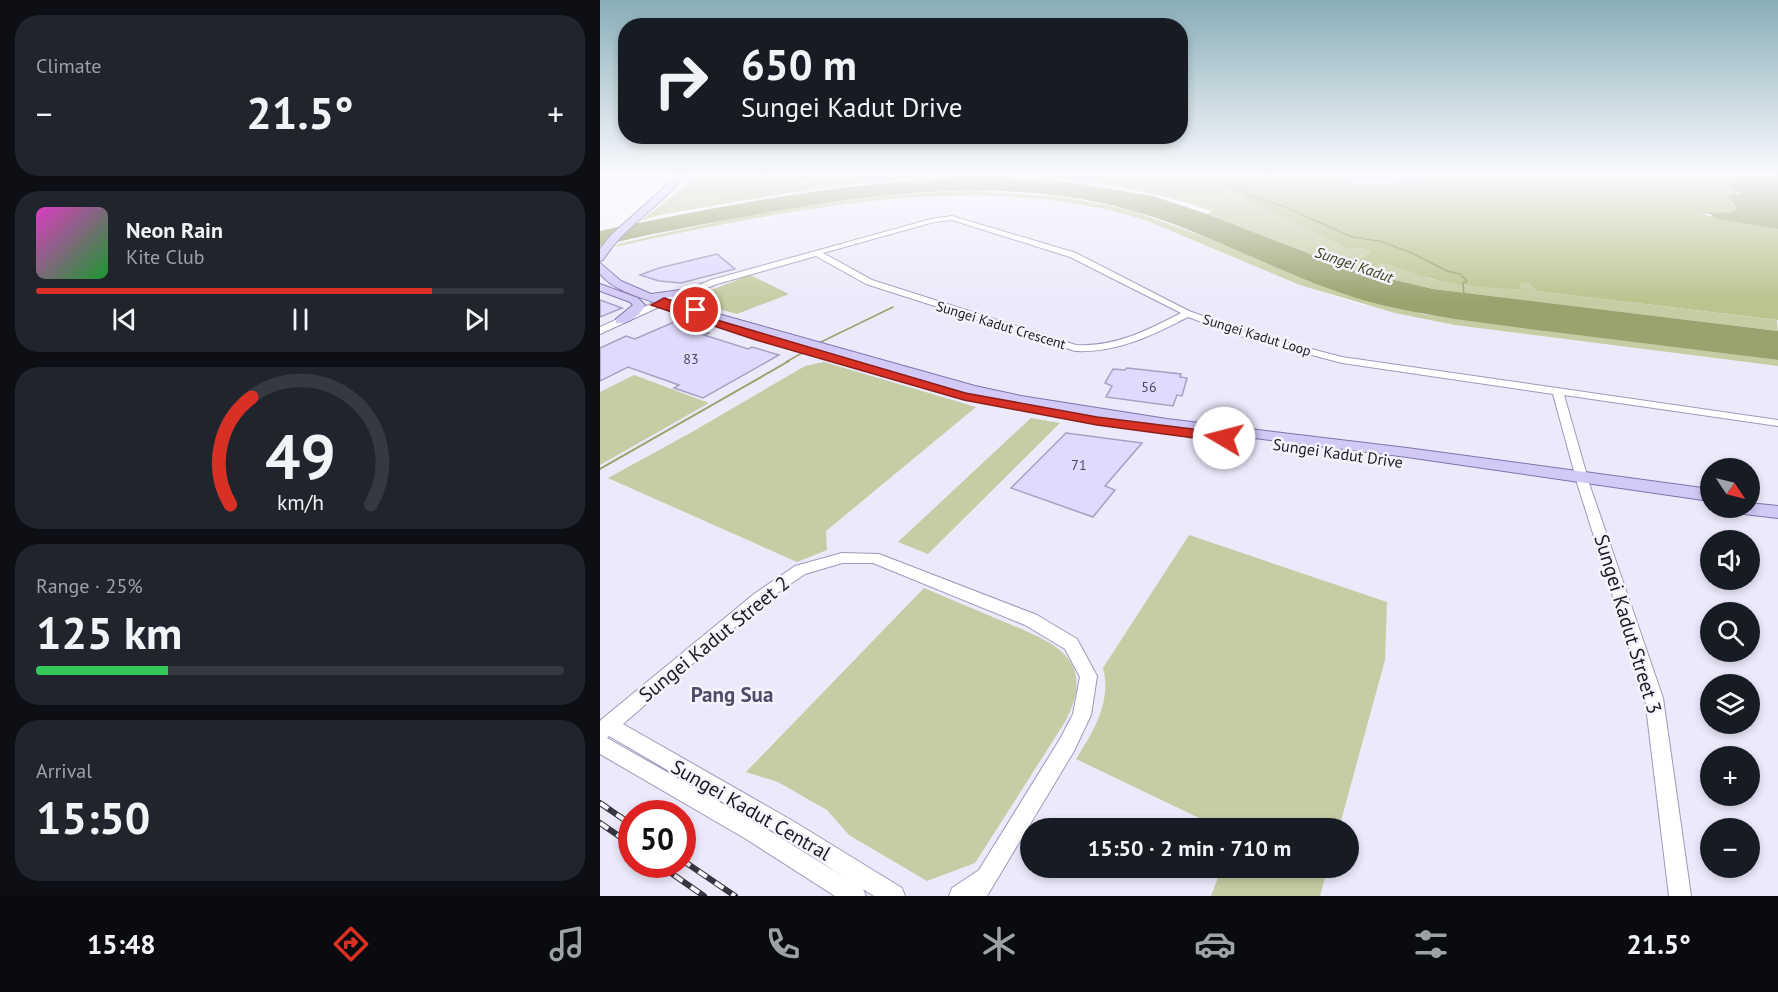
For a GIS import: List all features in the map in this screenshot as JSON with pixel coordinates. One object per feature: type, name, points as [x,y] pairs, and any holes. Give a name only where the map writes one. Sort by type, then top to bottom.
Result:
[{"type":"main road","points":[[600,258],[603,244],[625,218]]},
{"type":"main road","points":[[603,244],[636,218]]},
{"type":"main road","points":[[600,266],[603,273],[610,279],[639,297]]},
{"type":"main road","points":[[600,287],[639,297],[688,292]]},
{"type":"main road","points":[[620,321],[637,310],[639,297]]},
{"type":"main road","name":"Sungei Kadut Drive","points":[[639,297],[716,320],[1020,401],[1582,481],[1700,501]]},
{"type":"main road","name":"Sungei Kadut Drive","points":[[716,320],[805,351],[964,397],[1021,408],[1097,421],[1700,494]]},
{"type":"main road","points":[[1760,501],[1778,503]]},
{"type":"main road","points":[[1760,510],[1778,512]]},
{"type":"street","name":"Sungei Kadut Loop","points":[[662,304],[722,280],[933,220],[952,218],[1073,255],[1188,313],[1243,334],[1342,360],[1778,423]]},
{"type":"street","name":"Sungei Kadut Crescent","points":[[817,253],[861,278],[902,294],[1075,348],[1089,350],[1117,346],[1188,313]]},
{"type":"street","name":"Sungei Kadut Loop","points":[[662,304],[722,280]]},
{"type":"street","points":[[600,331],[662,304]]},
{"type":"street","points":[[600,331],[662,304]]},
{"type":"street","name":"Sungei Kadut Street 3","points":[[1558,393],[1582,481],[1654,698],[1680,896]]},
{"type":"street","name":"Sungei Kadut Street 2","points":[[603,734],[759,598],[800,570],[842,558],[874,558],[1031,620],[1071,644],[1089,676],[1082,715],[1067,745],[975,896]]},
{"type":"street","name":"Sungei Kadut Central","points":[[603,734],[855,896]]},
{"type":"street","name":"Sungei Kadut Central","points":[[603,734],[786,828],[894,896]]},
{"type":"street","points":[[960,896],[988,873]]},
{"type":"street","points":[[986,896],[988,873]]},
{"type":"shaded area","points":[[665,218],[740,218],[600,246],[600,231]]},
{"type":"shaded area","points":[[737,218],[759,218],[615,247],[618,244]]},
{"type":"shaded area","points":[[764,218],[1138,218],[1327,294],[1359,304],[1455,325],[1778,366],[1778,896],[600,896],[600,252],[649,239]]},
{"type":"shaded area","points":[[1136,218],[1152,218],[1422,314],[1778,360],[1778,366],[1455,325],[1395,313],[1300,285]]},
{"type":"shaded area","points":[[1156,218],[1217,218],[1349,269],[1433,289],[1778,331],[1778,360],[1471,321],[1382,305],[1317,284]]},
{"type":"shaded area","points":[[1217,218],[1284,218],[1350,250],[1360,248],[1370,251],[1367,257],[1362,258],[1388,263],[1431,279],[1521,290],[1517,283],[1528,283],[1536,291],[1777,320],[1778,331],[1433,289],[1349,269]]},
{"type":"shaded area","points":[[1284,218],[1720,218],[1778,229],[1778,320],[1536,291],[1528,283],[1518,283],[1522,290],[1463,285],[1429,278],[1386,264],[1380,263],[1376,266],[1358,260],[1367,256],[1370,251],[1360,248],[1350,250]]},
{"type":"shaded area","points":[[1715,218],[1778,218],[1778,229]]},
{"type":"shaded area","points":[[750,275],[789,294],[737,314],[697,303],[701,294]]},
{"type":"shaded area","points":[[824,362],[976,407],[826,531],[827,550],[797,562],[608,478],[805,366]]},
{"type":"shaded area","points":[[634,375],[709,403],[600,465],[600,392]]},
{"type":"shaded area","points":[[1031,418],[1060,423],[928,554],[898,542]]},
{"type":"shaded area","points":[[1189,535],[1387,602],[1385,660],[1342,818],[1199,818],[1076,759],[1089,738],[1103,705],[1105,681],[1103,668]]},
{"type":"shaded area","points":[[924,588],[1038,636],[1053,645],[1065,655],[1073,667],[1077,682],[1074,700],[1065,722],[975,863],[927,881],[849,835],[827,810],[778,782],[746,772]]},
{"type":"shaded area","points":[[1218,878],[1325,878],[1320,896],[1211,896]]},
{"type":"building","points":[[717,254],[735,269],[681,283],[659,281],[640,275],[659,268]]},
{"type":"building","points":[[600,300],[622,308],[600,317]]},
{"type":"building","points":[[674,322],[709,333],[704,335],[748,349],[752,347],[779,355],[703,398],[674,388],[679,385],[628,367],[600,381],[600,348],[626,336],[635,339]]},
{"type":"building","points":[[1127,368],[1181,374],[1180,377],[1187,378],[1182,396],[1177,395],[1173,406],[1106,397],[1112,386],[1105,383],[1113,369],[1125,370]]},
{"type":"building","points":[[1066,433],[1142,443],[1105,486],[1115,490],[1093,517],[1011,488]]},
{"type":"waterway","points":[[1309,218],[1352,237],[1379,241],[1412,253],[1447,271],[1460,274],[1467,281],[1463,283],[1464,296]]},
{"type":"waterway","points":[[821,342],[893,307]]},
{"type":"waterway","points":[[786,362],[811,348]]},
{"type":"waterway","points":[[600,469],[789,361]]},
{"type":"railway","points":[[600,803],[618,815]]},
{"type":"railway","points":[[600,823],[618,835]]},
{"type":"railway","points":[[696,870],[735,896]]},
{"type":"railway","points":[[678,878],[704,896]]},
{"type":"district","name":"Pang Sua","points":[[732,695]]},
{"type":"route","points":[[696,310],[664,302],[656,305],[812,354],[964,397],[1097,421],[1224,438]]},
{"type":"water label","name":"Sungei Kadut","points":[[1354,265]]}]
